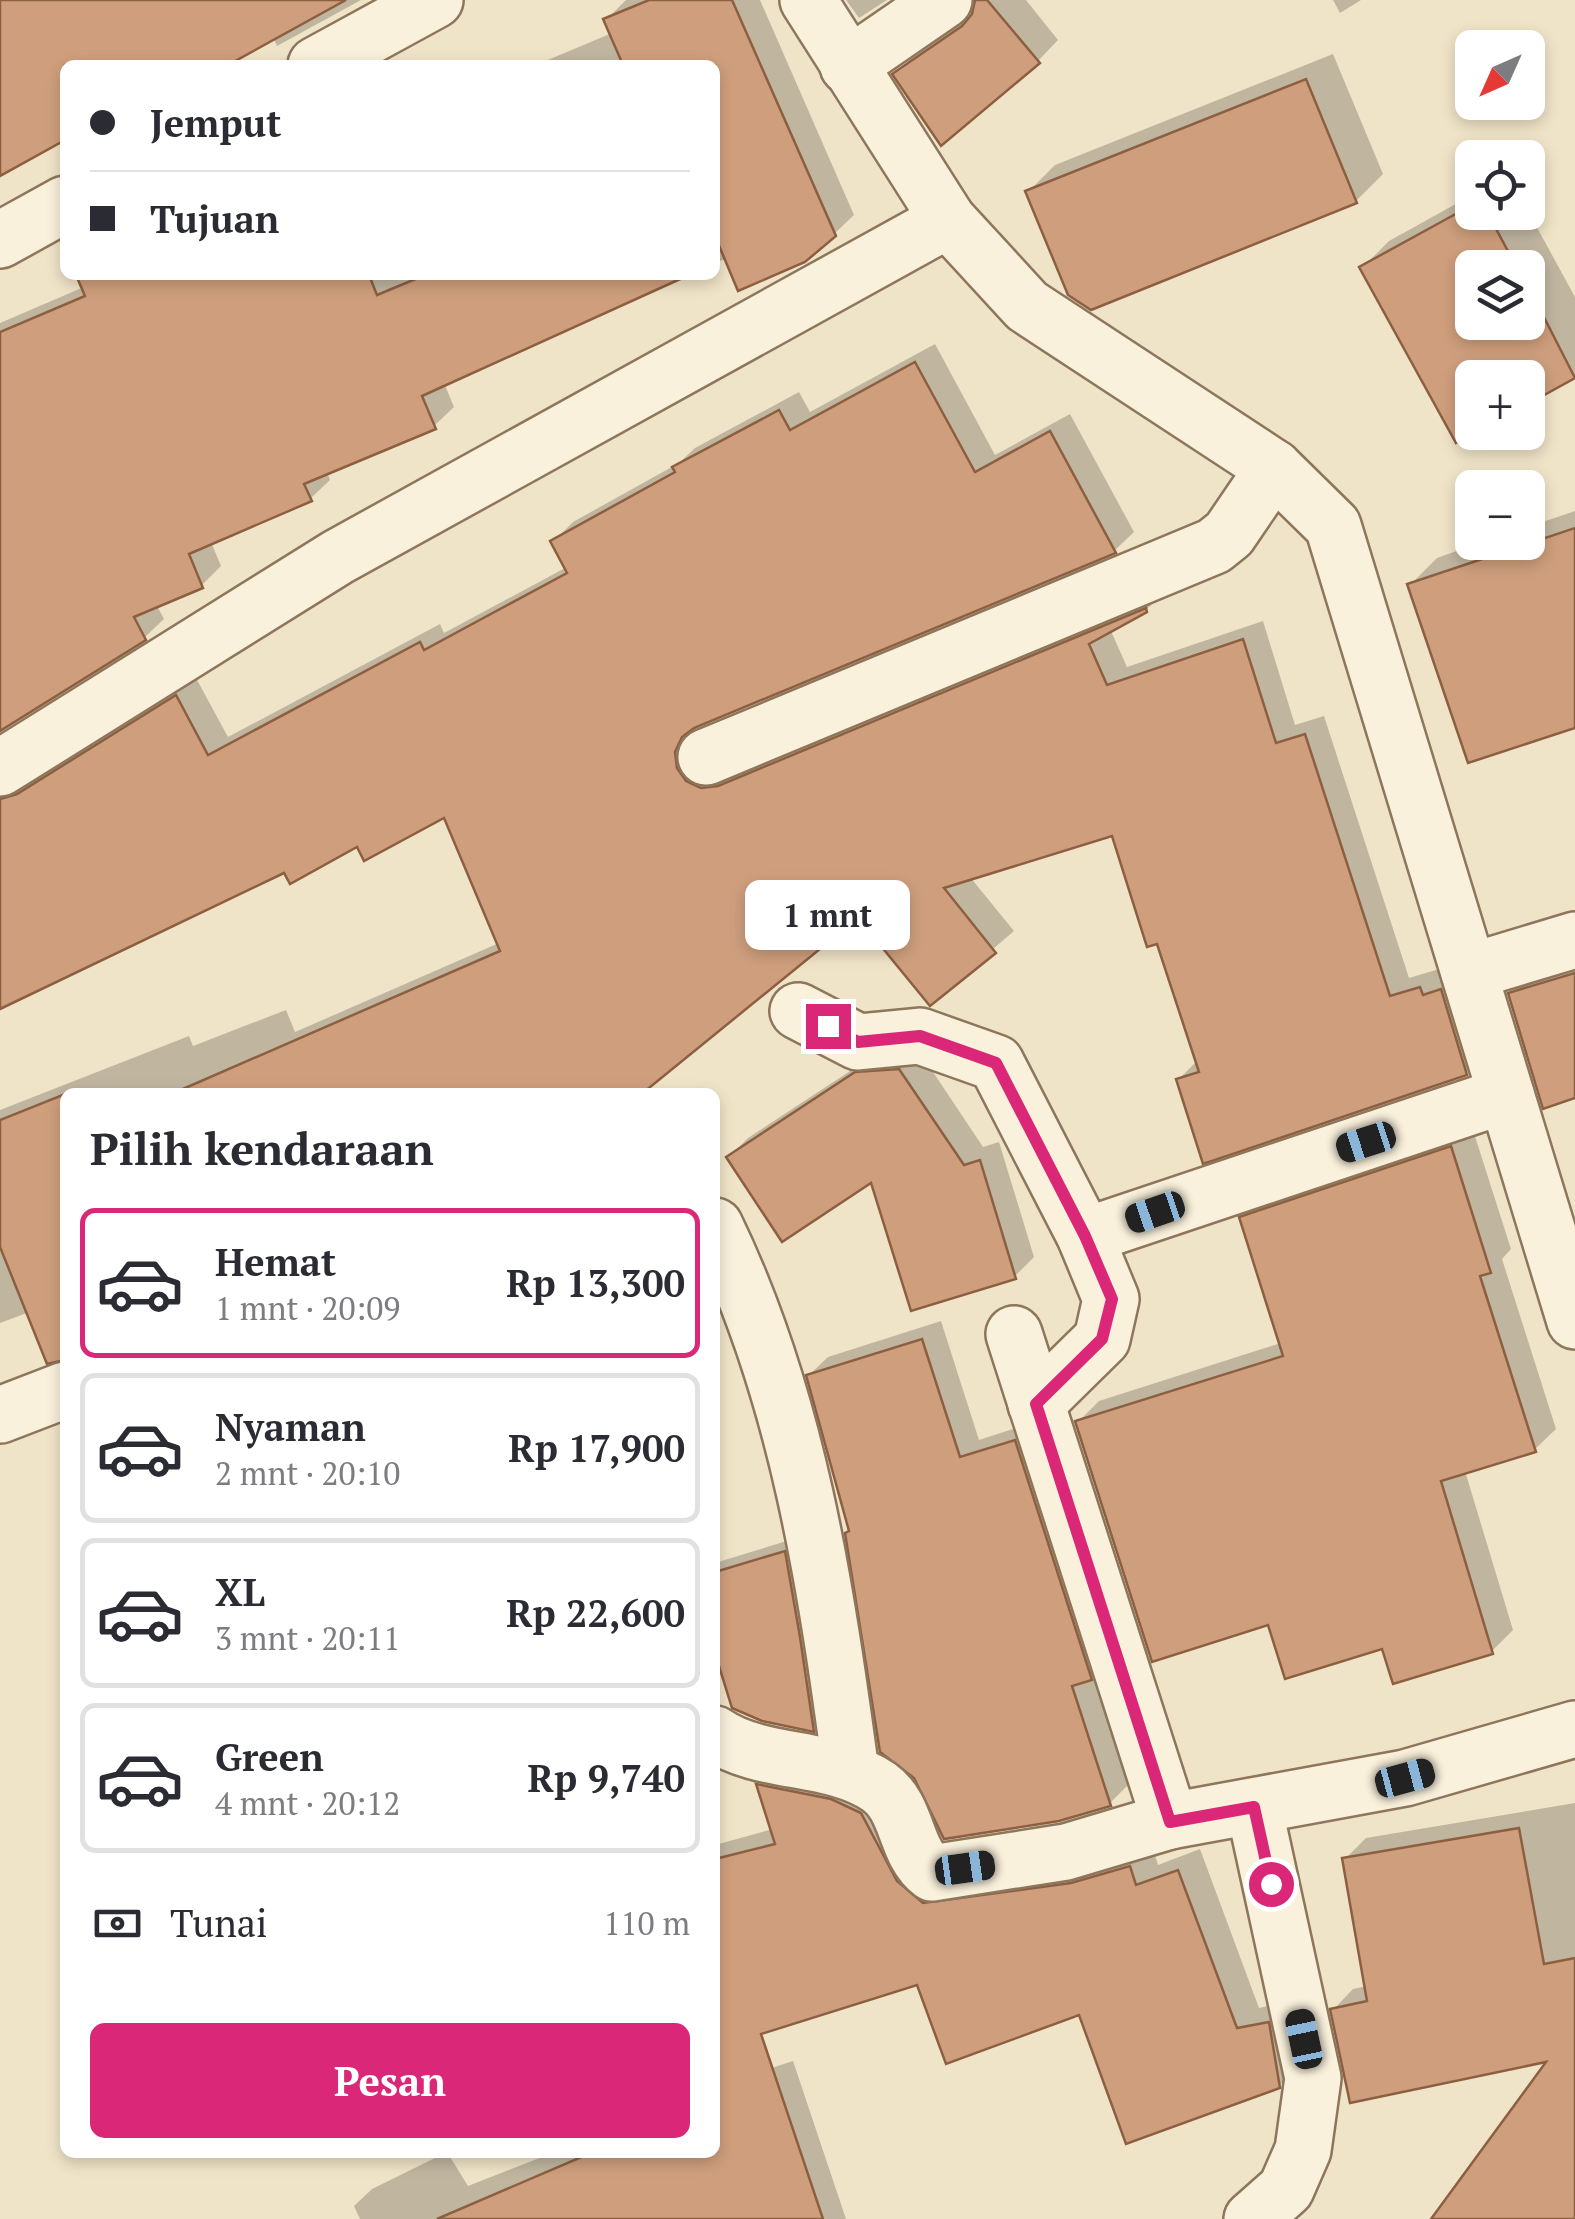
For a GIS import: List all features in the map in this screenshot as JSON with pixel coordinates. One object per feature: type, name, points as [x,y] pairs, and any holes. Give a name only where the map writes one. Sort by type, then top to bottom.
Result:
[{"type":"street","points":[[325,60],[436,0]]},
{"type":"street","points":[[808,0],[948,220],[1027,306],[1274,468],[1334,526],[1575,1321]]},
{"type":"street","points":[[848,66],[944,0]]},
{"type":"street","points":[[0,240],[60,207]]},
{"type":"street","points":[[0,768],[338,557],[948,220]]},
{"type":"street","points":[[706,757],[1214,546],[1230,534],[1274,468]]},
{"type":"street","points":[[1469,972],[1575,940]]},
{"type":"street","points":[[798,1011],[858,1042],[920,1036],[996,1063],[1085,1236],[1112,1299],[1102,1339],[1036,1404]]},
{"type":"street","points":[[1085,1236],[1506,1095]]},
{"type":"street","points":[[720,1238],[780,1386],[813,1530],[851,1772]]},
{"type":"street","points":[[1014,1334],[1170,1822]]},
{"type":"street","points":[[0,1415],[60,1392]]},
{"type":"street","points":[[720,1736],[765,1752],[851,1772],[895,1800],[922,1863],[932,1873],[1066,1852],[1170,1822],[1405,1778],[1575,1728]]},
{"type":"street","points":[[1252,2219],[1286,2189],[1303,2150],[1313,2078],[1254,1807]]},
{"type":"building","points":[[0,0],[346,0],[237,60],[60,60],[60,143],[0,176]]},
{"type":"building","points":[[649,0],[732,0],[836,236],[805,262],[738,291],[720,248],[720,60],[621,60],[603,19]]},
{"type":"building","points":[[975,0],[987,0],[1040,63],[941,146],[892,74],[962,26],[972,14]]},
{"type":"building","points":[[1306,79],[1357,203],[1091,310],[1068,295],[1025,191]]},
{"type":"building","points":[[1455,214],[1455,230],[1497,230],[1507,250],[1455,250],[1455,340],[1545,340],[1545,319],[1575,378],[1545,395],[1545,360],[1455,360],[1455,441],[1359,267]]},
{"type":"building","points":[[78,280],[371,280],[377,295],[413,280],[678,280],[422,396],[436,429],[304,484],[312,501],[189,554],[203,588],[134,617],[146,640],[0,731],[0,332],[85,296]]},
{"type":"building","points":[[915,362],[975,472],[1050,431],[1116,553],[694,728],[682,737],[675,752],[677,768],[686,781],[701,788],[718,786],[1146,608],[1147,612],[1089,644],[1107,685],[1243,639],[1276,743],[1305,734],[1390,996],[1420,987],[1423,995],[1441,989],[1467,1075],[1203,1164],[1176,1079],[1199,1072],[1157,944],[1147,947],[1112,836],[944,888],[996,953],[930,1006],[858,918],[649,1088],[185,1088],[500,951],[444,818],[364,861],[357,847],[290,884],[284,873],[0,1009],[0,799],[17,794],[176,695],[208,755],[420,642],[424,650],[567,573],[550,541],[675,472],[672,467],[779,410],[790,430]]},
{"type":"building","points":[[1575,528],[1575,728],[1468,763],[1407,584],[1479,560],[1545,560],[1545,538]]},
{"type":"building","points":[[1575,973],[1575,1098],[1543,1109],[1508,993]]},
{"type":"building","points":[[899,1069],[964,1165],[980,1160],[1016,1279],[911,1311],[871,1183],[782,1242],[726,1157],[855,1072]]},
{"type":"building","points":[[60,1096],[60,1361],[47,1364],[0,1247],[0,1120]]},
{"type":"building","points":[[1451,1146],[1491,1273],[1480,1276],[1536,1452],[1441,1481],[1493,1654],[1393,1684],[1382,1649],[1285,1679],[1268,1625],[1152,1662],[1075,1421],[1283,1356],[1239,1217]]},
{"type":"building","points":[[922,1339],[960,1457],[1015,1440],[1092,1680],[1072,1686],[1111,1806],[1059,1821],[944,1839],[914,1778],[880,1752],[845,1533],[849,1531],[806,1375]]},
{"type":"building","points":[[785,1551],[814,1732],[762,1721],[732,1708],[720,1669],[720,1570]]},
{"type":"building","points":[[756,1784],[831,1799],[861,1813],[897,1881],[923,1903],[1071,1883],[1130,1866],[1136,1885],[1178,1870],[1237,2028],[1269,2022],[1280,2088],[1126,2144],[1079,2015],[946,2064],[917,1985],[761,2034],[823,2219],[437,2219],[579,2158],[720,2158],[720,1858],[775,1844]]},
{"type":"building","points":[[1519,1828],[1544,1964],[1575,1958],[1575,2219],[1431,2219],[1546,2062],[1350,2103],[1330,2009],[1367,2001],[1342,1858]]},
{"type":"route","points":[[828,1026],[858,1042],[920,1036],[996,1063],[1085,1236],[1112,1299],[1102,1339],[1036,1404],[1170,1822],[1254,1807],[1271,1884]]}]
